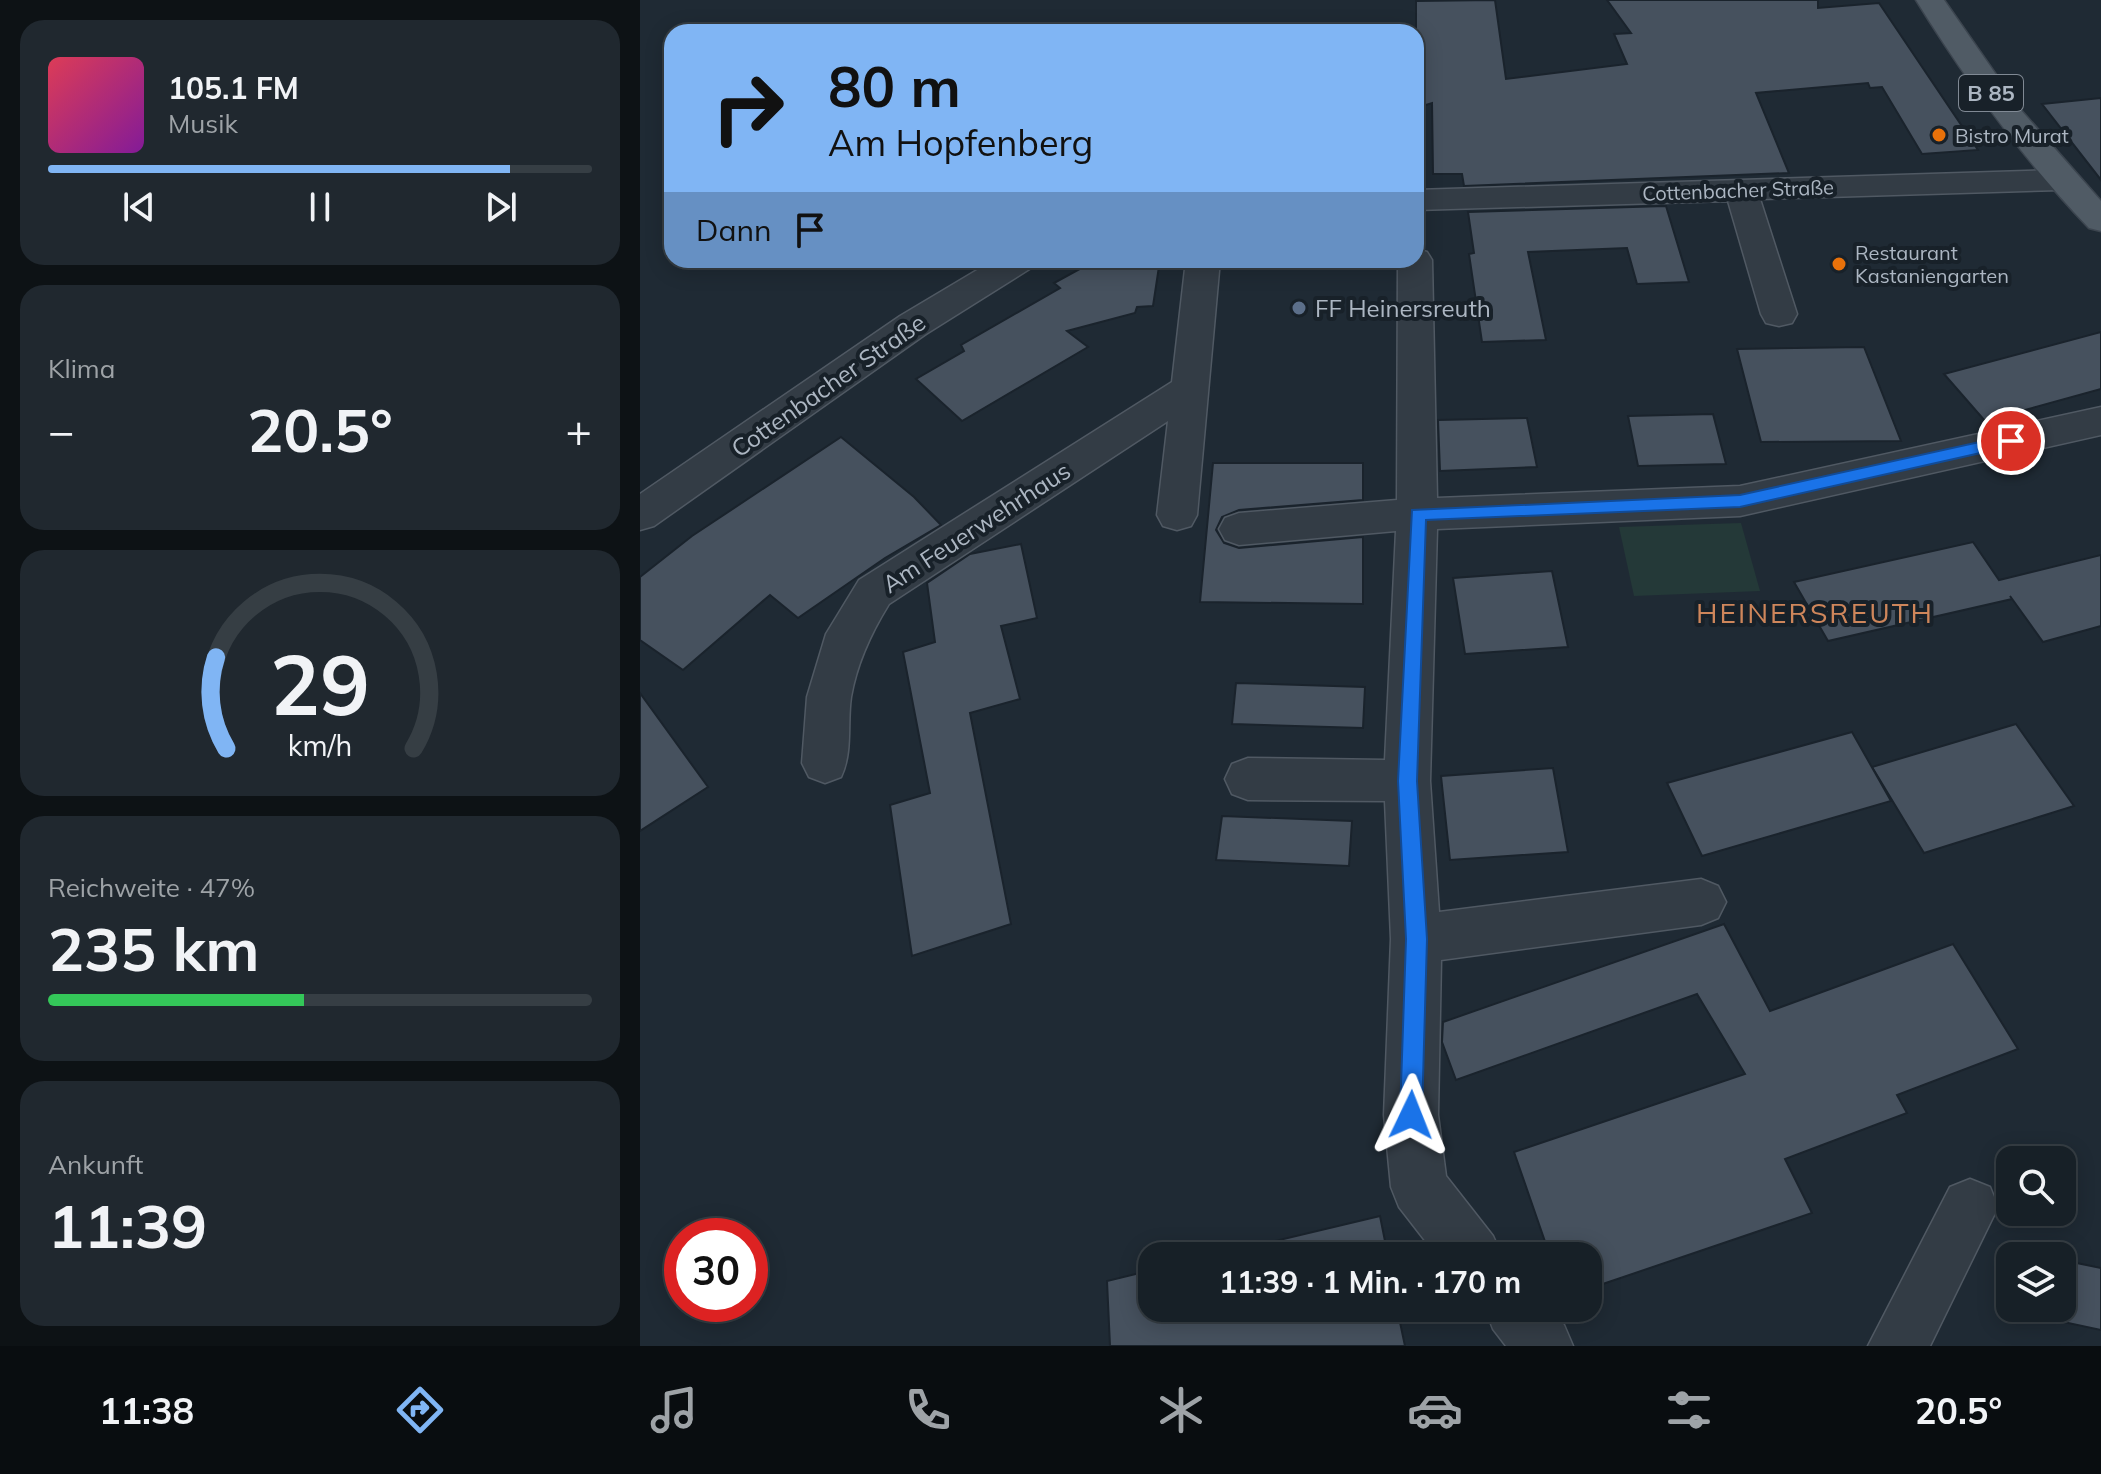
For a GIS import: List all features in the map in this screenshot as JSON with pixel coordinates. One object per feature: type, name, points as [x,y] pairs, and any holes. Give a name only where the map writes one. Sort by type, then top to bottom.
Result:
[{"type":"main road","name":"B 85","points":[[1930,0],[2020,134],[2060,180],[2101,220]]},
{"type":"street","name":"Cottenbacher Straße","points":[[1424,200],[2060,180]]},
{"type":"street","points":[[1741,190],[1779,314]]},
{"type":"street","name":"Cottenbacher Straße","points":[[640,515],[913,325],[1006,268]]},
{"type":"street","points":[[1177,515],[1202,268]]},
{"type":"street","points":[[1415,268],[1417,514],[1407,781],[1416,939],[1411,1115],[1419,1187],[1462,1242]]},
{"type":"street","name":"Am Feuerwehrhaus","points":[[825,763],[829,697],[848,634],[874,592],[1189,389]]},
{"type":"street","points":[[1239,529],[1417,514],[1740,501],[2101,421]]},
{"type":"street","points":[[1248,779],[1407,781]]},
{"type":"street","points":[[1416,939],[1701,902]]},
{"type":"street","points":[[1898,1346],[1970,1207]]},
{"type":"street","points":[[1525,1322],[1543,1346]]},
{"type":"green space","points":[[1741,523],[1760,591],[1634,596],[1619,527]]},
{"type":"building","points":[[1495,0],[1506,79],[1627,64],[1614,34],[1631,33],[1607,0],[1818,0],[1818,8],[1879,3],[1978,150],[1922,154],[1882,87],[1870,88],[1868,83],[1756,93],[1789,173],[1464,186],[1462,174],[1433,174],[1432,103],[1424,106],[1424,24],[1416,24],[1416,1]]},
{"type":"building","points":[[2101,98],[2101,180],[2042,104]]},
{"type":"building","points":[[1666,206],[1689,282],[1637,284],[1627,248],[1528,252],[1546,340],[1482,342],[1469,254],[1474,253],[1468,212]]},
{"type":"building","points":[[1081,268],[1159,268],[1153,306],[1137,307],[1135,313],[1067,331],[1088,347],[962,421],[916,379],[964,351],[961,345],[1060,288],[1054,283]]},
{"type":"building","points":[[2101,332],[2101,389],[1985,421],[1944,374]]},
{"type":"building","points":[[1864,347],[1901,441],[1761,442],[1737,349]]},
{"type":"building","points":[[1713,414],[1726,464],[1638,466],[1628,416]]},
{"type":"building","points":[[1527,418],[1537,467],[1440,471],[1438,420]]},
{"type":"building","points":[[841,437],[914,497],[941,525],[885,558],[798,618],[770,595],[683,670],[640,640],[640,577],[692,536]]},
{"type":"building","points":[[1213,463],[1363,463],[1363,500],[1239,510],[1222,517],[1216,530],[1224,543],[1239,548],[1363,537],[1363,604],[1200,602]]},
{"type":"building","points":[[1973,542],[1999,580],[2101,555],[2101,626],[2043,642],[2010,596],[2012,599],[1828,641],[1794,582]]},
{"type":"building","points":[[1021,544],[1037,618],[1001,626],[1020,699],[970,713],[1011,924],[912,956],[890,805],[930,793],[903,652],[935,642],[927,583],[970,554]]},
{"type":"building","points":[[1552,571],[1568,647],[1465,654],[1453,578]]},
{"type":"building","points":[[1236,683],[1365,687],[1363,728],[1232,724]]},
{"type":"building","points":[[640,693],[708,787],[640,831]]},
{"type":"building","points":[[2016,724],[2074,806],[1924,853],[1872,767]]},
{"type":"building","points":[[1852,732],[1891,801],[1702,856],[1667,783]]},
{"type":"building","points":[[1553,768],[1568,852],[1450,860],[1441,776]]},
{"type":"building","points":[[1222,816],[1352,821],[1349,866],[1216,860]]},
{"type":"building","points":[[1724,924],[1770,1011],[1953,944],[2018,1049],[1897,1095],[1907,1113],[1785,1159],[1812,1213],[1602,1284],[1602,1242],[1545,1242],[1514,1152],[1745,1074],[1697,994],[1456,1080],[1442,1042],[1443,1022]]},
{"type":"building","points":[[1380,1216],[1385,1242],[1271,1242]]},
{"type":"building","points":[[2076,1263],[2101,1268],[2101,1330],[2063,1322],[2076,1322]]},
{"type":"building","points":[[1138,1273],[1138,1322],[1400,1322],[1405,1346],[1110,1346],[1107,1281]]},
{"type":"place","name":"Bistro Murat","points":[[1939,135]]},
{"type":"place","name":"Restaurant Kastaniengarten","points":[[1839,264]]},
{"type":"place","name":"FF Heinersreuth","points":[[1299,308]]},
{"type":"district","name":"HEINERSREUTH","points":[[1815,612]]},
{"type":"route","points":[[1411,1115],[1416,939],[1407,781],[1417,514],[1740,501],[2011,441]]}]
